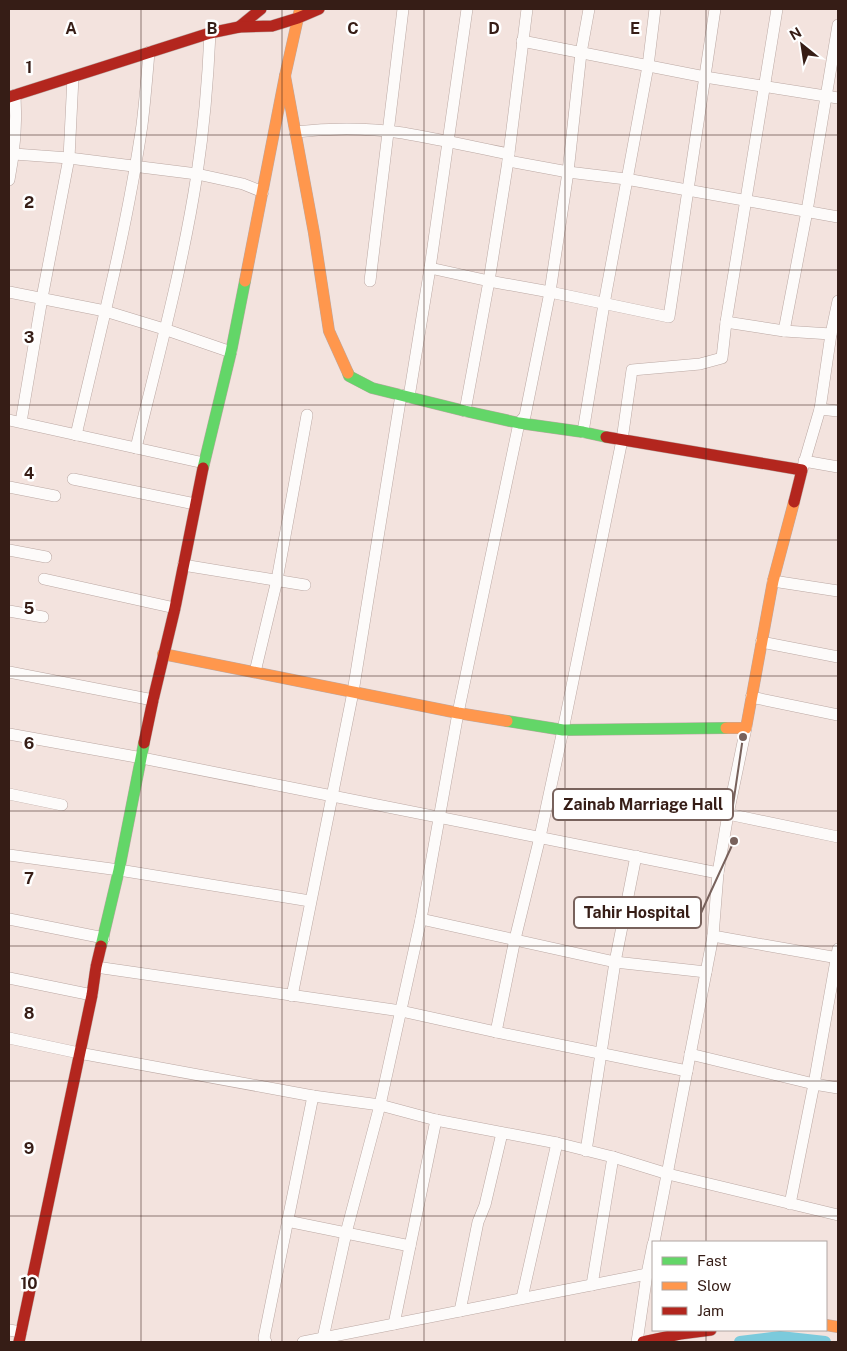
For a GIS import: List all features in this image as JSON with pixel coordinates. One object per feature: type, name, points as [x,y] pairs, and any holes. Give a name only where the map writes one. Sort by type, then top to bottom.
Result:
[{"type":"street","points":[[239,27],[261,9]]},
{"type":"street","points":[[9,180],[14,154],[16,121],[12,96],[210,33],[239,27],[272,26],[299,13],[319,9]]},
{"type":"street","points":[[370,281],[403,9]]},
{"type":"street","points":[[292,996],[353,692],[405,396],[430,268],[467,9]]},
{"type":"street","points":[[465,411],[509,158],[527,9]]},
{"type":"street","points":[[323,1338],[346,1233],[380,1104],[422,919],[458,713],[519,423],[524,416],[550,292],[568,172],[581,53],[589,9]]},
{"type":"street","points":[[583,432],[626,180],[648,66],[656,9]]},
{"type":"street","points":[[430,268],[669,317],[715,9]]},
{"type":"street","points":[[496,1032],[515,939],[540,837],[563,730],[622,440],[632,370],[700,364],[722,358],[726,322],[777,9]]},
{"type":"street","points":[[9,1330],[20,1337],[153,700],[175,608],[204,463],[231,352],[299,13]]},
{"type":"street","points":[[784,331],[832,96],[838,25]]},
{"type":"street","points":[[136,448],[179,266],[197,174],[206,104],[210,33]]},
{"type":"street","points":[[522,41],[705,77],[832,96]]},
{"type":"street","points":[[76,435],[106,311],[128,203],[142,124],[149,52]]},
{"type":"street","points":[[285,76],[314,233],[329,331],[349,376],[372,388],[519,423],[803,466],[838,467]]},
{"type":"street","points":[[21,422],[42,298],[70,158],[73,77]]},
{"type":"street","points":[[295,132],[320,129],[402,133],[448,142],[568,172],[808,210],[838,217]]},
{"type":"street","points":[[14,154],[70,158],[197,174],[242,184],[263,192]]},
{"type":"street","points":[[9,292],[106,311],[231,352]]},
{"type":"street","points":[[653,1241],[713,936],[718,873],[761,642],[773,582],[820,409],[838,301]]},
{"type":"street","points":[[726,322],[784,331],[831,334]]},
{"type":"street","points":[[820,409],[838,411]]},
{"type":"street","points":[[255,672],[277,580],[307,415]]},
{"type":"street","points":[[9,420],[204,463]]},
{"type":"street","points":[[73,479],[195,504]]},
{"type":"street","points":[[9,487],[55,496]]},
{"type":"street","points":[[9,550],[46,557]]},
{"type":"street","points":[[183,565],[305,585]]},
{"type":"street","points":[[44,579],[175,608]]},
{"type":"street","points":[[773,582],[838,590]]},
{"type":"street","points":[[9,610],[43,617]]},
{"type":"street","points":[[761,642],[838,657]]},
{"type":"street","points":[[163,654],[458,713],[563,730],[746,728]]},
{"type":"street","points":[[9,672],[153,700]]},
{"type":"street","points":[[751,697],[838,715]]},
{"type":"street","points":[[9,734],[142,758],[718,873]]},
{"type":"street","points":[[9,794],[62,805]]},
{"type":"street","points":[[728,814],[838,837]]},
{"type":"street","points":[[9,855],[119,870],[310,901]]},
{"type":"street","points":[[586,1151],[615,962],[636,856]]},
{"type":"street","points":[[9,919],[104,938]]},
{"type":"street","points":[[422,919],[615,962],[706,972]]},
{"type":"street","points":[[713,936],[838,955],[790,1204]]},
{"type":"street","points":[[96,967],[400,1011],[687,1071]]},
{"type":"street","points":[[9,978],[92,995]]},
{"type":"street","points":[[9,1038],[313,1096],[380,1104],[436,1120],[614,1157],[668,1174],[838,1215]]},
{"type":"street","points":[[690,1054],[838,1088]]},
{"type":"street","points":[[266,1342],[264,1338],[313,1096]]},
{"type":"street","points":[[394,1324],[436,1120]]},
{"type":"street","points":[[460,1311],[478,1222],[485,1205],[502,1133]]},
{"type":"street","points":[[522,1298],[557,1144]]},
{"type":"street","points":[[592,1285],[614,1157]]},
{"type":"street","points":[[287,1221],[410,1246]]},
{"type":"street","points":[[637,1342],[652,1248]]},
{"type":"street","points":[[302,1342],[647,1274]]},
{"type":"street","points":[[643,1342],[703,1331]]},
{"type":"waterway","points":[[740,1342],[780,1337],[825,1342]]},
{"type":"traffic: fast","points":[[203,468],[231,352],[245,281]]},
{"type":"traffic: fast","points":[[348,373],[349,376],[372,388],[519,423],[606,437]]},
{"type":"traffic: fast","points":[[507,721],[563,730],[726,728]]},
{"type":"traffic: fast","points":[[101,946],[119,870],[144,743]]},
{"type":"traffic: slow","points":[[245,281],[300,9]]},
{"type":"traffic: slow","points":[[285,76],[314,233],[329,331],[348,373]]},
{"type":"traffic: slow","points":[[726,728],[746,728],[773,581],[794,502]]},
{"type":"traffic: slow","points":[[163,654],[458,713],[507,721]]},
{"type":"traffic: slow","points":[[827,1325],[838,1327]]},
{"type":"traffic: jam","points":[[239,27],[261,9]]},
{"type":"traffic: jam","points":[[9,97],[210,33],[239,27],[272,26],[319,9]]},
{"type":"traffic: jam","points":[[606,437],[802,470],[794,502]]},
{"type":"traffic: jam","points":[[144,743],[175,608],[203,468]]},
{"type":"traffic: jam","points":[[19,1342],[101,946]]},
{"type":"traffic: jam","points":[[643,1342],[703,1331]]},
{"type":"place","name":"Zainab Marriage Hall","points":[[743,737]]},
{"type":"place","name":"Tahir Hospital","points":[[734,841]]}]
